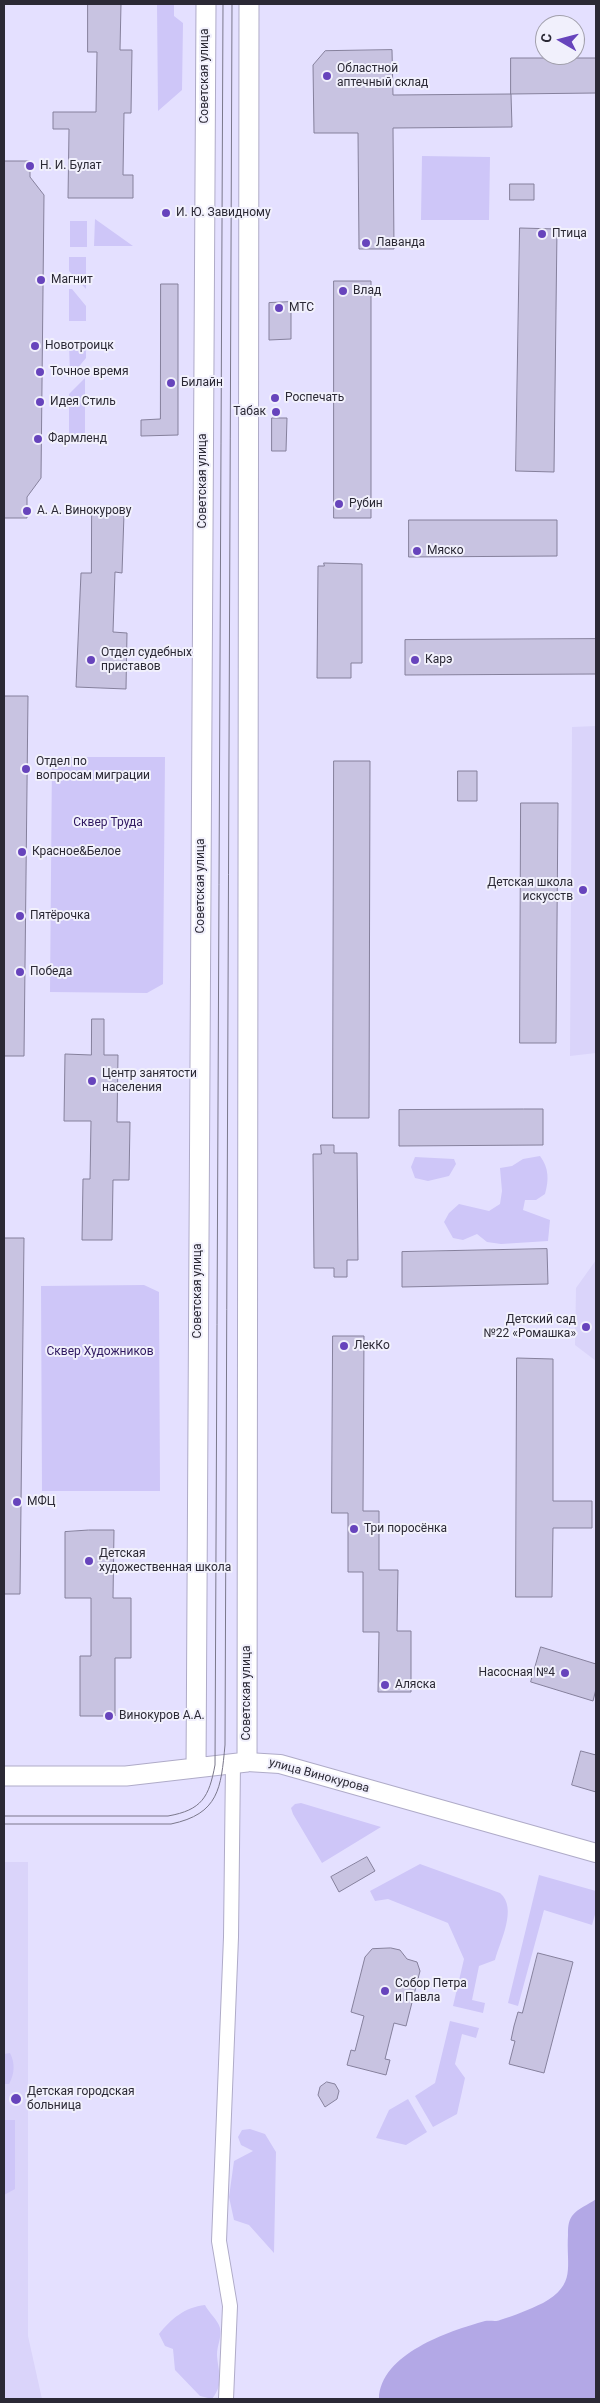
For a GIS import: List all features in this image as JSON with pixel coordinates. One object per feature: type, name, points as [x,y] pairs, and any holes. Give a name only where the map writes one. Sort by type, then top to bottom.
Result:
[{"type":"main road","name":"Советская улица","points":[[196,1767],[206,4]]},
{"type":"main road","name":"Советская улица","points":[[240,1762],[249,4]]},
{"type":"main road","name":"улица Винокурова","points":[[4,1776],[126,1776],[240,1762]]},
{"type":"street","name":"улица Винокурова","points":[[240,1762],[280,1764],[596,1853]]},
{"type":"street","points":[[226,2399],[230,2306],[219,2241],[240,1762]]},
{"type":"shaded area","name":"Детская школа искусств","points":[[596,726],[596,1053],[570,1056],[572,727]]},
{"type":"shaded area","name":"Детский сад №22 «Ромашка»","points":[[596,1260],[596,1361],[575,1345],[576,1288]]},
{"type":"shaded area","name":"Детская городская больница","points":[[4,1862],[28,1862],[28,2336],[42,2399],[4,2399]]},
{"type":"shaded area","points":[[596,2199],[596,2399],[379,2399],[382,2383],[391,2369],[403,2357],[419,2347],[436,2338],[470,2325],[485,2321],[498,2321],[543,2303],[554,2296],[561,2289],[568,2274],[568,2225],[572,2216],[577,2211]]},
{"type":"green space","points":[[157,4],[174,4],[174,16],[183,23],[182,90],[158,111]]},
{"type":"green space","points":[[422,156],[490,157],[489,220],[421,220]]},
{"type":"green space","points":[[95,219],[133,246],[94,246]]},
{"type":"green space","points":[[70,221],[87,221],[87,247],[70,247]]},
{"type":"green space","points":[[69,257],[86,257],[86,289],[69,271]]},
{"type":"green space","points":[[69,289],[72,289],[86,306],[86,321],[69,321]]},
{"type":"green space","points":[[69,344],[86,344],[86,358],[71,376],[70,375]]},
{"type":"green space","points":[[85,378],[85,442],[69,442],[69,394]]},
{"type":"green space","name":"Сквер Труда","points":[[52,757],[165,757],[163,984],[147,993],[50,992]]},
{"type":"green space","points":[[540,1156],[547,1174],[545,1194],[536,1200],[525,1200],[523,1210],[550,1220],[548,1241],[501,1244],[487,1242],[477,1234],[463,1240],[453,1238],[444,1222],[449,1213],[459,1204],[489,1211],[500,1204],[502,1191],[500,1168],[512,1166],[523,1159]]},
{"type":"green space","points":[[415,1157],[454,1159],[456,1164],[449,1176],[428,1181],[415,1178],[411,1167]]},
{"type":"green space","name":"Сквер Художников","points":[[144,1285],[159,1292],[160,1491],[42,1491],[41,1286]]},
{"type":"green space","points":[[301,1803],[381,1827],[322,1863],[293,1814],[291,1808],[295,1804]]},
{"type":"green space","points":[[420,1864],[500,1893],[505,1899],[508,1907],[508,1916],[504,1934],[495,1960],[479,1966],[472,2000],[485,2003],[483,2013],[453,2006],[464,1959],[448,1923],[388,1899],[375,1901],[370,1891]]},
{"type":"green space","points":[[539,1875],[596,1891],[596,1911],[592,1925],[544,1910],[518,2006],[508,2003]]},
{"type":"green space","points":[[450,2021],[479,2028],[476,2038],[462,2034],[455,2064],[465,2078],[457,2114],[433,2127],[415,2096],[435,2083]]},
{"type":"green space","points":[[10,2053],[13,2061],[13,2072],[9,2084],[4,2084],[4,2054]]},
{"type":"green space","points":[[408,2099],[427,2132],[406,2145],[376,2138],[389,2110]]},
{"type":"green space","points":[[4,2120],[15,2120],[15,2189],[4,2195]]},
{"type":"green space","points":[[250,2129],[265,2134],[276,2152],[274,2253],[249,2225],[234,2220],[229,2197],[234,2161],[253,2151],[241,2145],[238,2137],[242,2130]]},
{"type":"green space","points":[[205,2305],[220,2328],[217,2355],[220,2382],[212,2399],[200,2396],[175,2370],[173,2349],[165,2346],[159,2334],[168,2323],[185,2311]]},
{"type":"building","points":[[88,4],[121,4],[120,50],[132,50],[131,113],[124,113],[123,175],[133,175],[133,198],[68,198],[69,129],[53,129],[53,112],[96,112],[97,52],[88,52]]},
{"type":"building","points":[[392,50],[393,95],[511,94],[512,127],[393,128],[394,249],[359,249],[358,133],[314,133],[313,65],[325,51]]},
{"type":"building","points":[[511,58],[535,58],[535,65],[585,65],[585,58],[596,58],[596,93],[511,94]]},
{"type":"building","points":[[4,161],[30,161],[30,177],[44,195],[41,478],[27,497],[27,518],[4,518]]},
{"type":"building","points":[[510,184],[534,184],[534,200],[510,200]]},
{"type":"building","points":[[520,228],[557,229],[554,472],[516,471]]},
{"type":"building","points":[[334,281],[371,281],[371,518],[334,518]]},
{"type":"building","points":[[161,284],[178,284],[178,435],[141,436],[141,420],[160,419]]},
{"type":"building","points":[[291,302],[291,339],[269,340],[269,303]]},
{"type":"building","points":[[272,418],[287,418],[286,451],[272,451]]},
{"type":"building","points":[[92,513],[124,514],[122,573],[115,572],[113,632],[127,633],[126,689],[76,687],[81,573],[91,573]]},
{"type":"building","points":[[409,520],[557,520],[557,556],[409,557]]},
{"type":"building","points":[[324,563],[362,564],[362,663],[351,663],[351,678],[317,678],[318,566],[324,566]]},
{"type":"building","points":[[596,639],[596,674],[405,675],[405,640]]},
{"type":"building","points":[[4,696],[28,696],[24,1056],[4,1056]]},
{"type":"building","points":[[334,761],[370,761],[369,1118],[333,1118]]},
{"type":"building","points":[[458,771],[477,771],[477,801],[458,801]]},
{"type":"building","points":[[521,803],[558,803],[556,1043],[520,1043]]},
{"type":"building","points":[[92,1019],[104,1019],[104,1055],[118,1055],[117,1122],[130,1122],[129,1180],[113,1180],[112,1240],[82,1240],[83,1179],[90,1179],[91,1121],[64,1121],[65,1054],[91,1055]]},
{"type":"building","points":[[543,1109],[543,1145],[399,1146],[399,1110]]},
{"type":"building","points":[[321,1145],[334,1145],[334,1153],[357,1153],[358,1260],[347,1260],[347,1277],[334,1277],[334,1268],[314,1268],[313,1154],[321,1154]]},
{"type":"building","points":[[4,1238],[24,1238],[20,1594],[4,1594]]},
{"type":"building","points":[[547,1249],[548,1284],[402,1287],[402,1252]]},
{"type":"building","points":[[333,1336],[364,1336],[363,1511],[379,1511],[379,1570],[398,1570],[397,1631],[411,1631],[411,1692],[378,1692],[379,1632],[363,1632],[363,1572],[348,1572],[348,1513],[332,1513]]},
{"type":"building","points":[[517,1358],[553,1359],[553,1501],[592,1501],[592,1528],[553,1528],[552,1597],[516,1597]]},
{"type":"building","points":[[114,1530],[113,1598],[131,1598],[131,1658],[115,1658],[115,1716],[80,1716],[80,1656],[91,1656],[91,1598],[65,1598],[65,1532]]},
{"type":"building","name":"Насосная №4","points":[[541,1647],[596,1664],[596,1689],[593,1701],[531,1682]]},
{"type":"building","points":[[581,1751],[596,1755],[596,1792],[572,1785]]},
{"type":"building","points":[[367,1857],[375,1871],[339,1892],[331,1877]]},
{"type":"building","name":"Собор Петра и Павла","points":[[391,1948],[400,1950],[407,1959],[417,1962],[420,1971],[406,2026],[394,2023],[385,2059],[390,2060],[386,2075],[347,2065],[351,2050],[355,2051],[364,2016],[351,2012],[365,1957],[372,1949]]},
{"type":"building","points":[[538,1953],[573,1962],[544,2073],[509,2064],[515,2041],[511,2040],[514,2026],[518,2012],[522,2013]]},
{"type":"building","points":[[327,2082],[335,2084],[339,2091],[337,2099],[325,2107],[318,2095],[320,2087]]},
{"type":"tram line","points":[[4,1816],[168,1816],[189,1810],[202,1800],[210,1786],[215,1765],[223,4]]},
{"type":"tram line","points":[[4,1824],[171,1824],[187,1819],[208,1806],[219,1786],[224,1760],[232,4]]},
{"type":"place","name":"Областной аптечный склад","points":[[327,76]]},
{"type":"place","name":"Н. И. Булат","points":[[30,166]]},
{"type":"place","name":"И. Ю. Завидному","points":[[166,213]]},
{"type":"place","name":"Птица","points":[[542,234]]},
{"type":"place","name":"Лаванда","points":[[366,243]]},
{"type":"place","name":"Магнит","points":[[41,280]]},
{"type":"place","name":"Влад","points":[[343,291]]},
{"type":"place","name":"МТС","points":[[279,308]]},
{"type":"place","name":"Новотроицк","points":[[35,346]]},
{"type":"place","name":"Точное время","points":[[40,372]]},
{"type":"place","name":"Билайн","points":[[171,383]]},
{"type":"place","name":"Роспечать","points":[[275,398]]},
{"type":"place","name":"Идея Стиль","points":[[40,402]]},
{"type":"place","name":"Табак","points":[[276,412]]},
{"type":"place","name":"Фармленд","points":[[38,439]]},
{"type":"place","name":"Рубин","points":[[339,504]]},
{"type":"place","name":"А. А. Винокурову","points":[[27,511]]},
{"type":"place","name":"Мяско","points":[[417,551]]},
{"type":"place","name":"Отдел судебных приставов","points":[[91,660]]},
{"type":"place","name":"Карэ","points":[[415,660]]},
{"type":"place","name":"Отдел по вопросам миграции","points":[[26,769]]},
{"type":"place","name":"Красное&Белое","points":[[22,852]]},
{"type":"place","name":"Детская школа искусств","points":[[583,890]]},
{"type":"place","name":"Пятёрочка","points":[[20,916]]},
{"type":"place","name":"Победа","points":[[20,972]]},
{"type":"place","name":"Центр занятости населения","points":[[92,1081]]},
{"type":"place","name":"Детский сад №22 «Ромашка»","points":[[586,1327]]},
{"type":"place","name":"ЛекКо","points":[[344,1346]]},
{"type":"place","name":"МФЦ","points":[[17,1502]]},
{"type":"place","name":"Три поросёнка","points":[[354,1529]]},
{"type":"place","name":"Детская художественная школа","points":[[89,1561]]},
{"type":"place","name":"Насосная №4","points":[[565,1673]]},
{"type":"place","name":"Аляска","points":[[385,1685]]},
{"type":"place","name":"Винокуров А.А.","points":[[109,1716]]},
{"type":"place","name":"Собор Петра и Павла","points":[[385,1991]]},
{"type":"place","name":"Детская городская больница","points":[[16,2099]]}]
